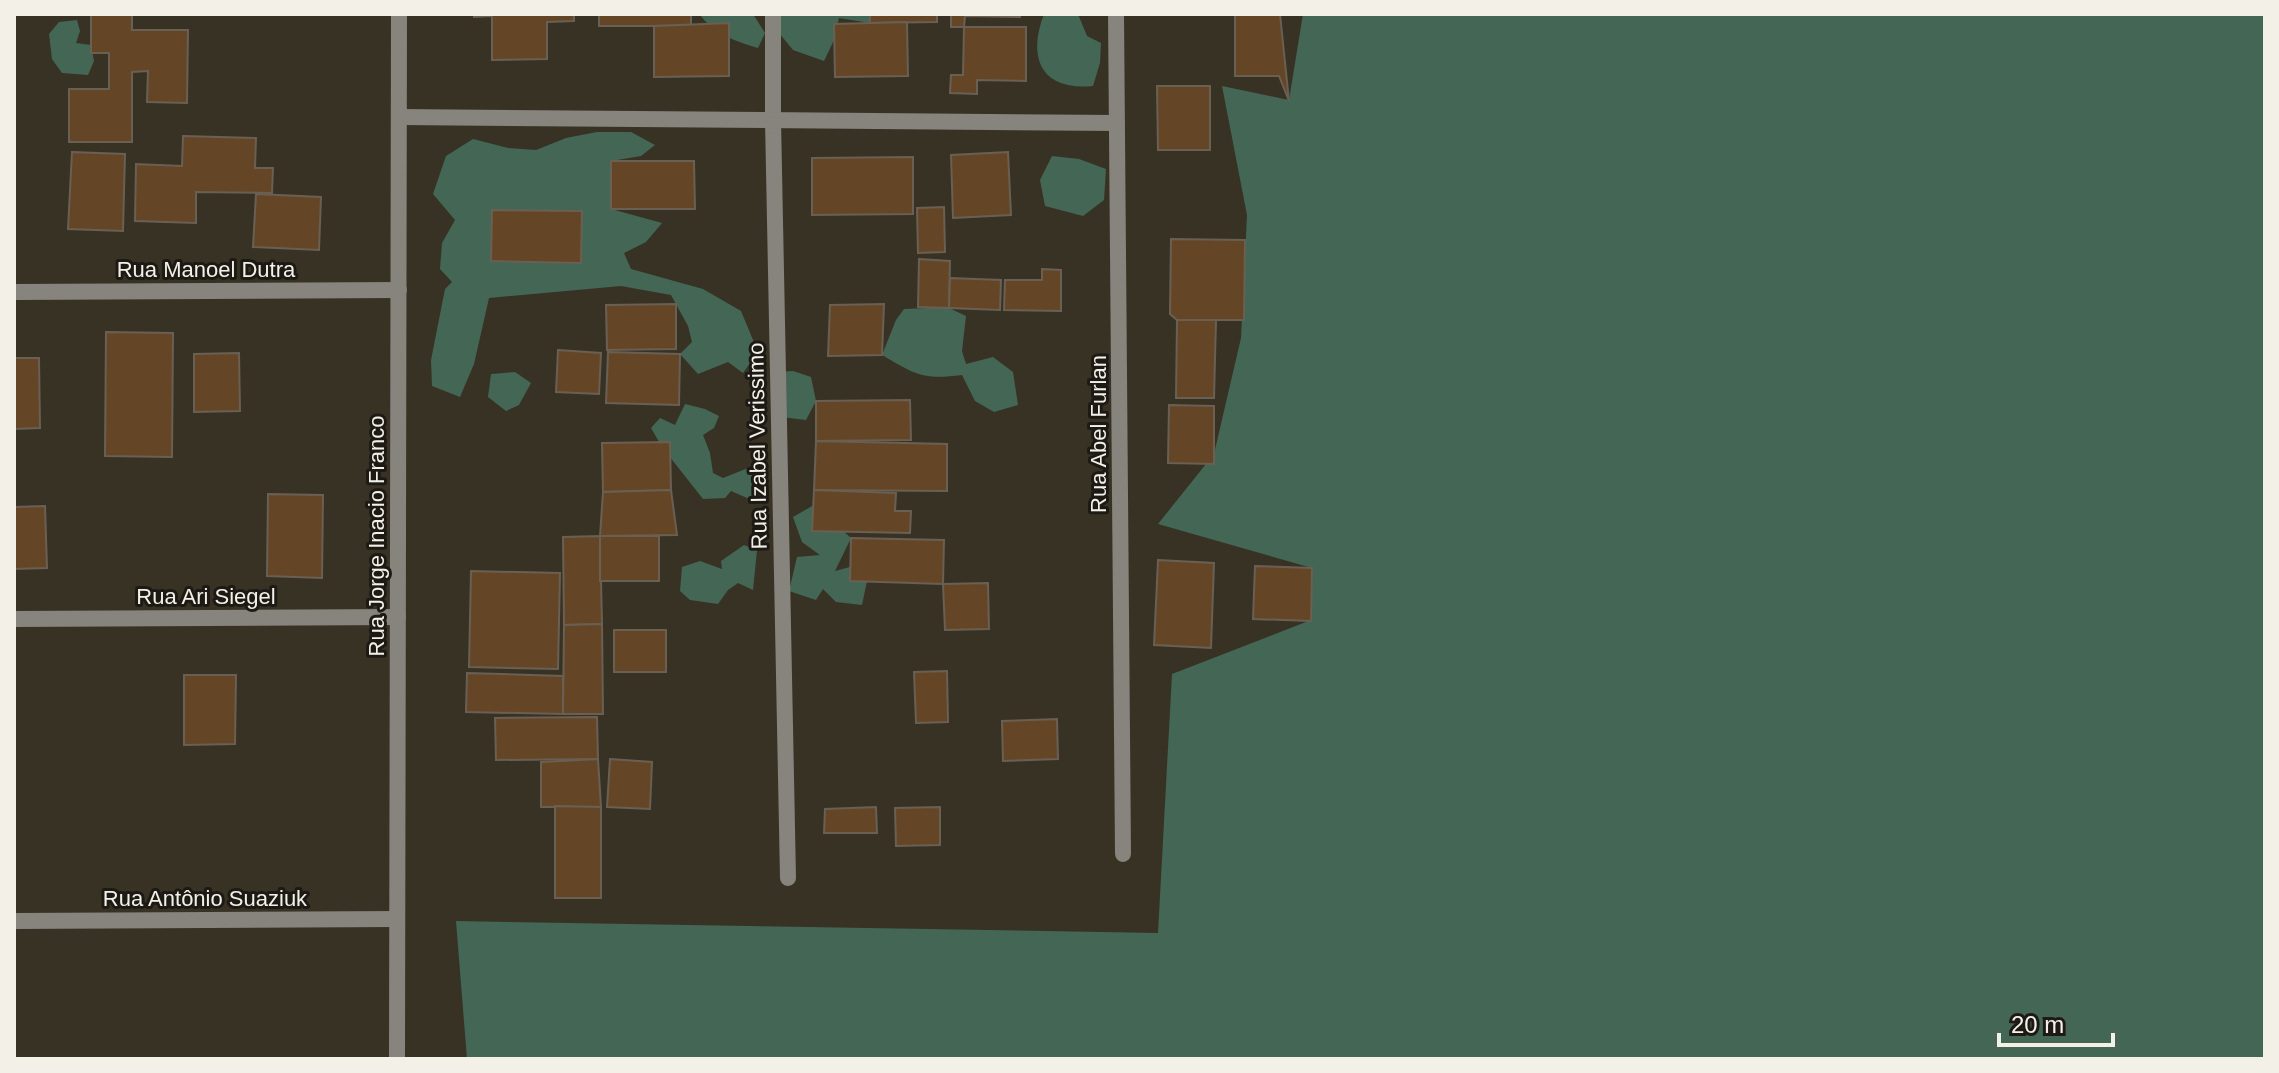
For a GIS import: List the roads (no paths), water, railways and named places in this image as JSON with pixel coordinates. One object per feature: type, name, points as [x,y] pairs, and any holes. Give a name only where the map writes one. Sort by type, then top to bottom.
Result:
[{"type":"street","name":"Rua Jorge Inacio Franco","points":[[397,1059],[399,14]]},
{"type":"street","name":"Rua Izabel Verissimo","points":[[773,14],[788,878]]},
{"type":"street","name":"Rua Abel Furlan","points":[[1116,14],[1123,854]]},
{"type":"street","points":[[399,117],[1117,123]]},
{"type":"street","name":"Rua Manoel Dutra","points":[[14,292],[399,290]]},
{"type":"street","name":"Rua Ari Siegel","points":[[14,619],[398,617]]},
{"type":"street","name":"Rua Antônio Suaziuk","points":[[14,921],[397,919]]}]
